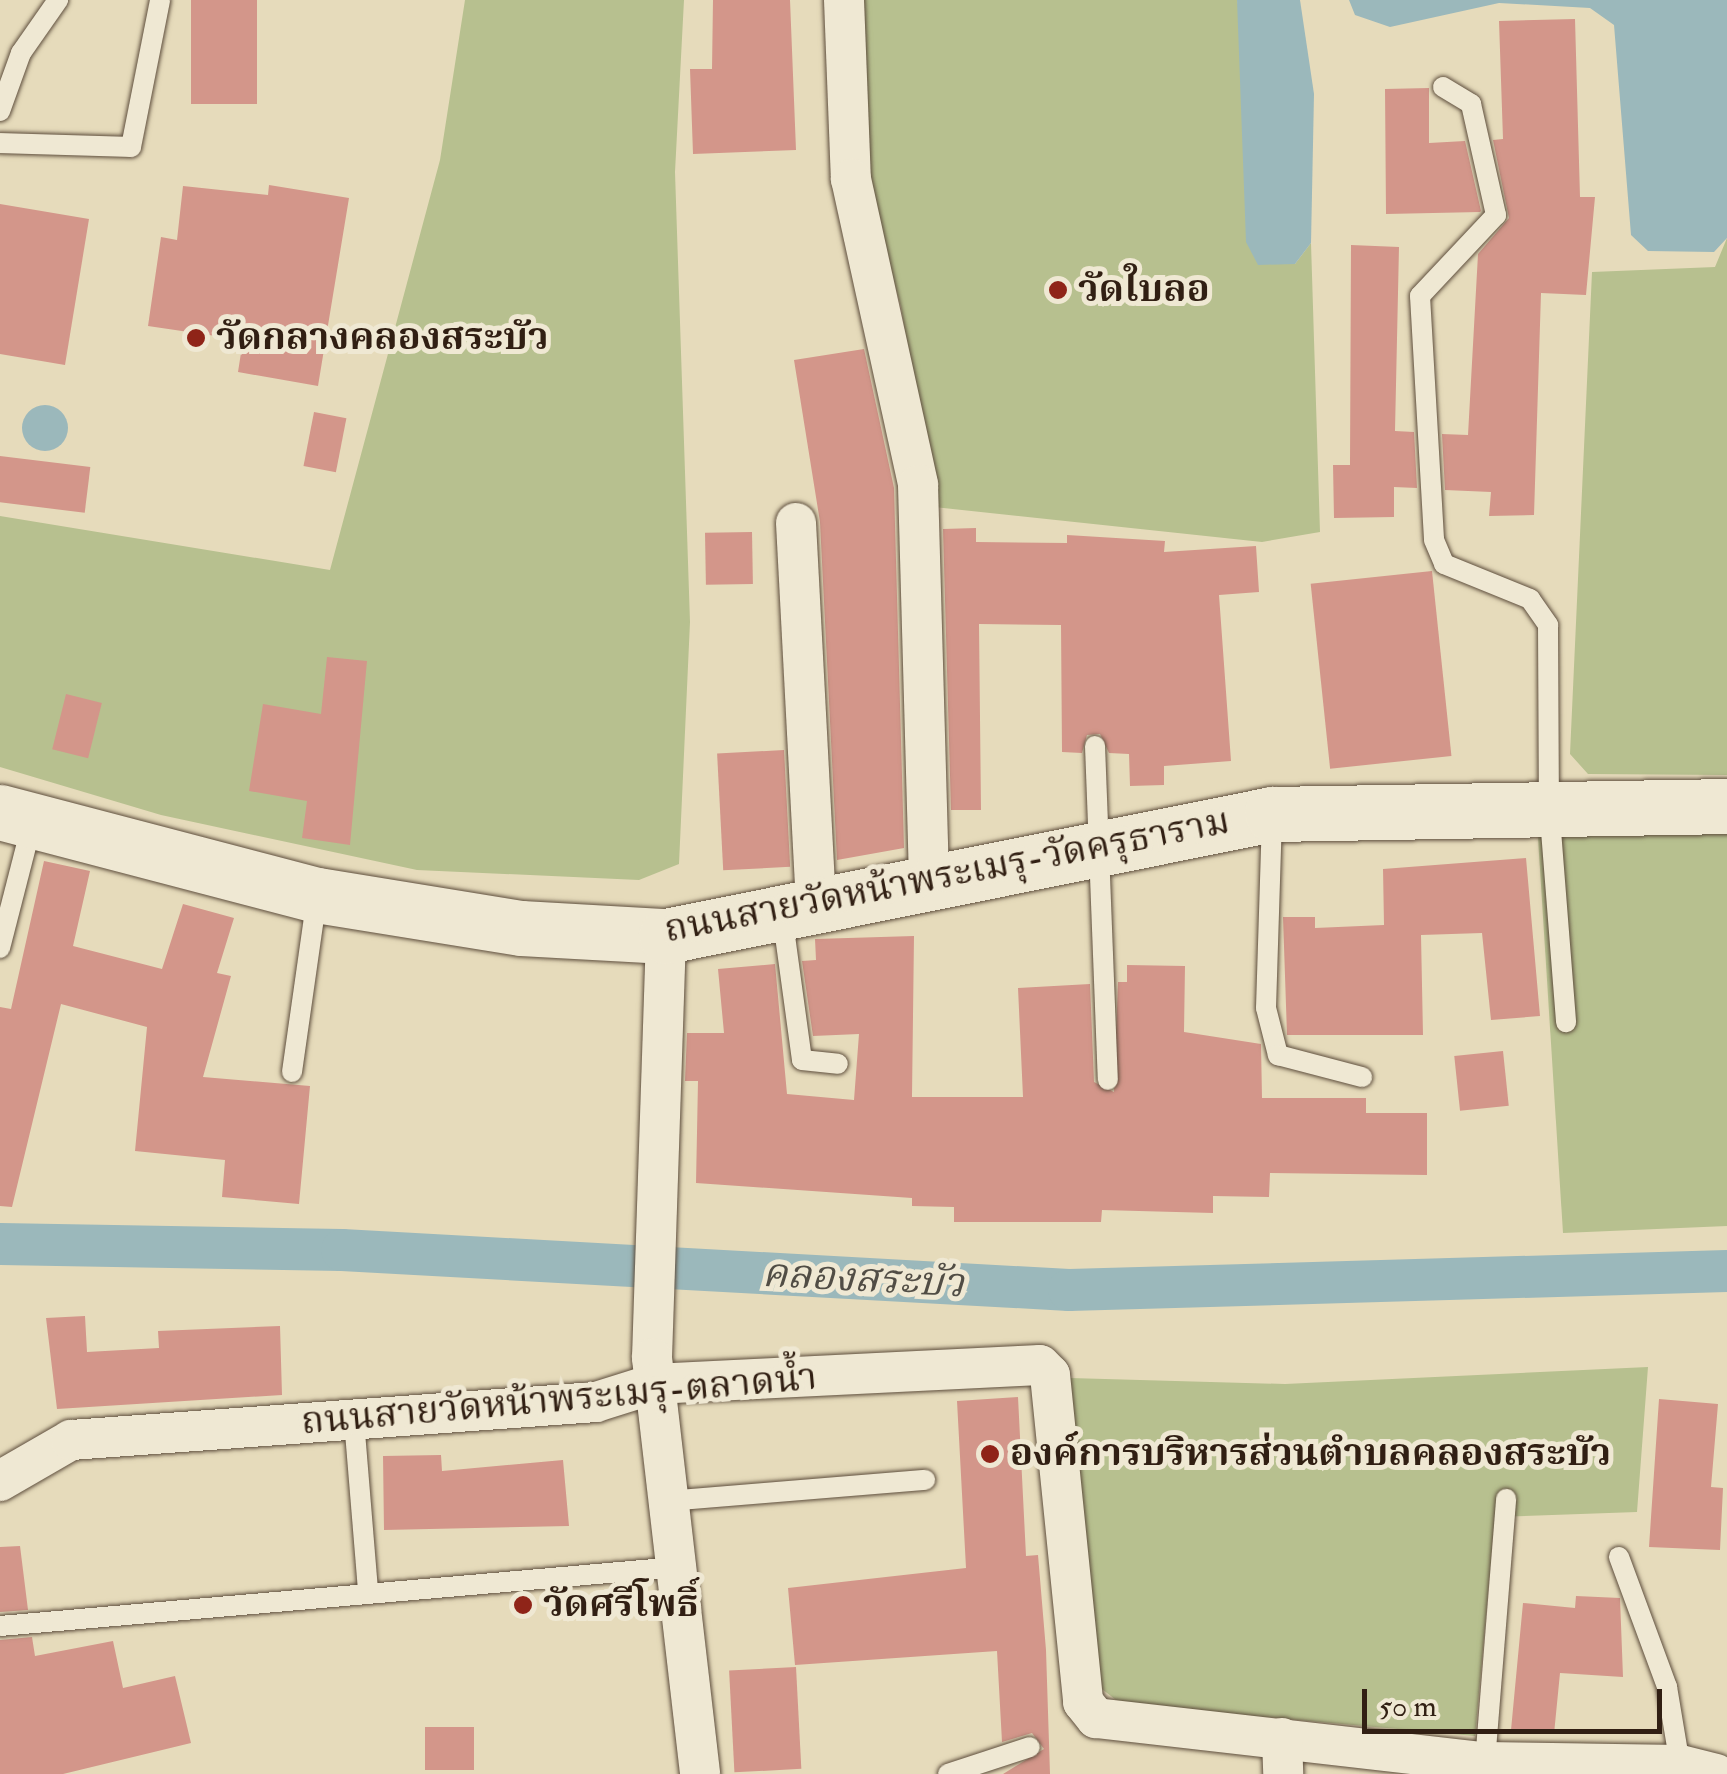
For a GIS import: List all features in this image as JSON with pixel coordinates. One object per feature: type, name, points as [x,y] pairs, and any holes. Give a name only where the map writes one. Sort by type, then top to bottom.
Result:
[{"type":"street","points":[[844,0],[850,179],[918,485],[929,882]]},
{"type":"street","points":[[796,523],[799,909]]},
{"type":"street","name":"ถนนสายวัดหน้าพระเมรุ-วัดครุธาราม","points":[[16,816],[317,895],[521,928],[666,936],[1272,814],[1548,805],[1727,806]]},
{"type":"street","points":[[666,936],[653,1371],[700,1774]]},
{"type":"street","name":"ถนนสายวัดหน้าพระเมรุ-ตลาดน้ำ","points":[[0,1481],[71,1440],[596,1402],[653,1371],[1047,1367],[1083,1702],[1113,1726],[1283,1756],[1698,1770]]},
{"type":"lane","points":[[0,111],[21,54],[58,0]]},
{"type":"lane","points":[[0,142],[131,147],[160,0]]},
{"type":"lane","points":[[1443,87],[1471,104],[1496,215],[1420,296],[1434,540],[1444,564],[1530,599],[1548,626],[1548,805],[1566,1022]]},
{"type":"lane","points":[[1095,746],[1104,846],[1108,1080]]},
{"type":"lane","points":[[1272,814],[1266,1008],[1278,1055],[1362,1077]]},
{"type":"lane","points":[[0,948],[16,816]]},
{"type":"lane","points":[[292,1072],[317,895]]},
{"type":"lane","points":[[799,909],[802,1060],[838,1064]]},
{"type":"lane","points":[[354,1420],[368,1592]]},
{"type":"lane","points":[[668,1500],[924,1480]]},
{"type":"lane","points":[[1485,1762],[1506,1499]]},
{"type":"lane","points":[[1619,1556],[1698,1770]]},
{"type":"lane","points":[[0,1626],[677,1567]]},
{"type":"lane","points":[[950,1774],[1030,1747]]},
{"type":"green space","points":[[465,0],[684,0],[675,172],[690,622],[679,864],[639,880],[417,870],[161,815],[0,767],[0,516],[330,570],[440,160]]},
{"type":"green space","points":[[861,0],[1237,0],[1295,264],[1311,243],[1320,532],[1262,542],[934,507],[901,307],[865,176]]},
{"type":"green space","points":[[1727,238],[1727,775],[1588,774],[1570,754],[1592,272],[1715,267]]},
{"type":"green space","points":[[1537,822],[1727,823],[1727,1226],[1563,1233]]},
{"type":"green space","points":[[1648,1367],[1637,1512],[1495,1517],[1475,1736],[1121,1704],[1097,1685],[1070,1378],[1285,1384]]},
{"type":"water","points":[[1237,0],[1300,0],[1314,94],[1311,243],[1295,264],[1258,265],[1246,242]]},
{"type":"water","points":[[1349,0],[1727,0],[1727,238],[1714,252],[1648,251],[1631,235],[1614,25],[1590,8],[1499,3],[1390,27],[1355,15]]},
{"type":"water","points":[[45,405],[61,412],[68,428],[61,444],[45,451],[29,444],[22,428],[29,412]]},
{"type":"building","points":[[191,0],[257,0],[257,104],[191,104]]},
{"type":"building","points":[[713,0],[790,0],[796,150],[693,154],[690,69],[712,69]]},
{"type":"building","points":[[1575,19],[1580,197],[1595,197],[1586,295],[1541,293],[1534,515],[1489,516],[1491,492],[1445,490],[1442,434],[1468,435],[1478,254],[1509,218],[1493,140],[1503,139],[1499,21]]},
{"type":"building","points":[[1429,88],[1429,143],[1465,141],[1480,212],[1386,214],[1385,89]]},
{"type":"building","points":[[269,185],[349,198],[318,386],[238,372],[243,340],[148,326],[161,237],[177,240],[183,186],[268,195]]},
{"type":"building","points":[[0,204],[89,219],[65,365],[0,354]]},
{"type":"building","points":[[1351,245],[1399,247],[1395,431],[1414,432],[1417,488],[1394,487],[1394,517],[1334,518],[1333,465],[1350,465]]},
{"type":"building","points":[[864,349],[894,488],[904,848],[837,860],[820,522],[794,360]]},
{"type":"building","points":[[314,412],[346,418],[336,472],[304,466]]},
{"type":"building","points":[[0,456],[90,467],[85,513],[0,502]]},
{"type":"building","points":[[976,528],[976,542],[1067,543],[1067,535],[1165,541],[1164,552],[1256,546],[1259,592],[1219,595],[1231,761],[1164,766],[1164,785],[1130,786],[1129,754],[1109,753],[1100,734],[1087,735],[1082,753],[1062,752],[1061,625],[979,624],[981,810],[951,810],[943,529]]},
{"type":"building","points":[[752,532],[753,584],[706,585],[705,533]]},
{"type":"building","points":[[1432,571],[1451,756],[1330,769],[1311,584]]},
{"type":"building","points":[[327,657],[367,661],[350,845],[302,838],[307,801],[249,791],[263,704],[321,714]]},
{"type":"building","points":[[66,694],[102,703],[88,758],[52,749]]},
{"type":"building","points":[[784,750],[790,867],[723,870],[717,754]]},
{"type":"building","points":[[1526,858],[1540,1016],[1491,1020],[1482,933],[1421,935],[1423,1035],[1287,1035],[1283,917],[1315,917],[1315,928],[1384,925],[1383,869]]},
{"type":"building","points":[[44,861],[90,871],[73,946],[162,969],[183,904],[234,918],[217,973],[231,976],[203,1077],[310,1086],[299,1204],[222,1197],[225,1160],[135,1151],[147,1027],[61,1004],[12,1207],[0,1206],[0,1007],[11,1009]]},
{"type":"building","points":[[914,936],[912,1097],[1023,1097],[1018,988],[1090,984],[1094,1082],[1114,1092],[1118,982],[1127,982],[1127,965],[1185,966],[1184,1032],[1261,1044],[1262,1098],[1366,1098],[1366,1113],[1427,1113],[1427,1175],[1270,1173],[1269,1197],[1213,1196],[1213,1213],[1102,1210],[1101,1222],[954,1222],[954,1207],[912,1206],[912,1198],[696,1183],[698,1081],[685,1081],[687,1033],[724,1033],[718,969],[775,964],[787,1094],[854,1100],[859,1034],[813,1036],[802,961],[816,960],[815,939]]},
{"type":"building","points":[[1503,1051],[1509,1106],[1460,1111],[1454,1056]]},
{"type":"building","points":[[85,1316],[87,1352],[159,1348],[158,1331],[280,1326],[282,1395],[57,1409],[46,1318]]},
{"type":"building","points":[[1018,1397],[1026,1556],[1038,1555],[1050,1774],[1003,1774],[1044,1749],[1032,1733],[1002,1742],[997,1651],[795,1665],[788,1588],[966,1568],[957,1401]]},
{"type":"building","points":[[1659,1399],[1718,1404],[1711,1487],[1723,1488],[1720,1550],[1649,1547]]},
{"type":"building","points":[[441,1455],[442,1471],[563,1460],[569,1526],[384,1530],[383,1456]]},
{"type":"building","points":[[20,1546],[28,1610],[0,1612],[0,1547]]},
{"type":"building","points":[[1576,1596],[1620,1598],[1623,1677],[1560,1673],[1554,1734],[1511,1730],[1523,1603],[1575,1608]]},
{"type":"building","points":[[32,1637],[35,1656],[113,1641],[123,1688],[175,1676],[191,1743],[63,1774],[0,1774],[0,1640]]},
{"type":"building","points":[[796,1667],[801,1769],[734,1772],[729,1671]]},
{"type":"building","points":[[425,1727],[474,1727],[474,1770],[425,1770]]},
{"type":"waterway","name":"คลองสระบัว","points":[[0,1244],[342,1250],[1069,1290],[1727,1271]]},
{"type":"place","name":"วัดใบลอ","points":[[1058,290]]},
{"type":"place","name":"วัดกลางคลองสระบัว","points":[[196,338]]},
{"type":"place","name":"องค์การบริหารส่วนตำบลคลองสระบัว","points":[[990,1454]]},
{"type":"place","name":"วัดศรีโพธิ์","points":[[523,1605]]}]
